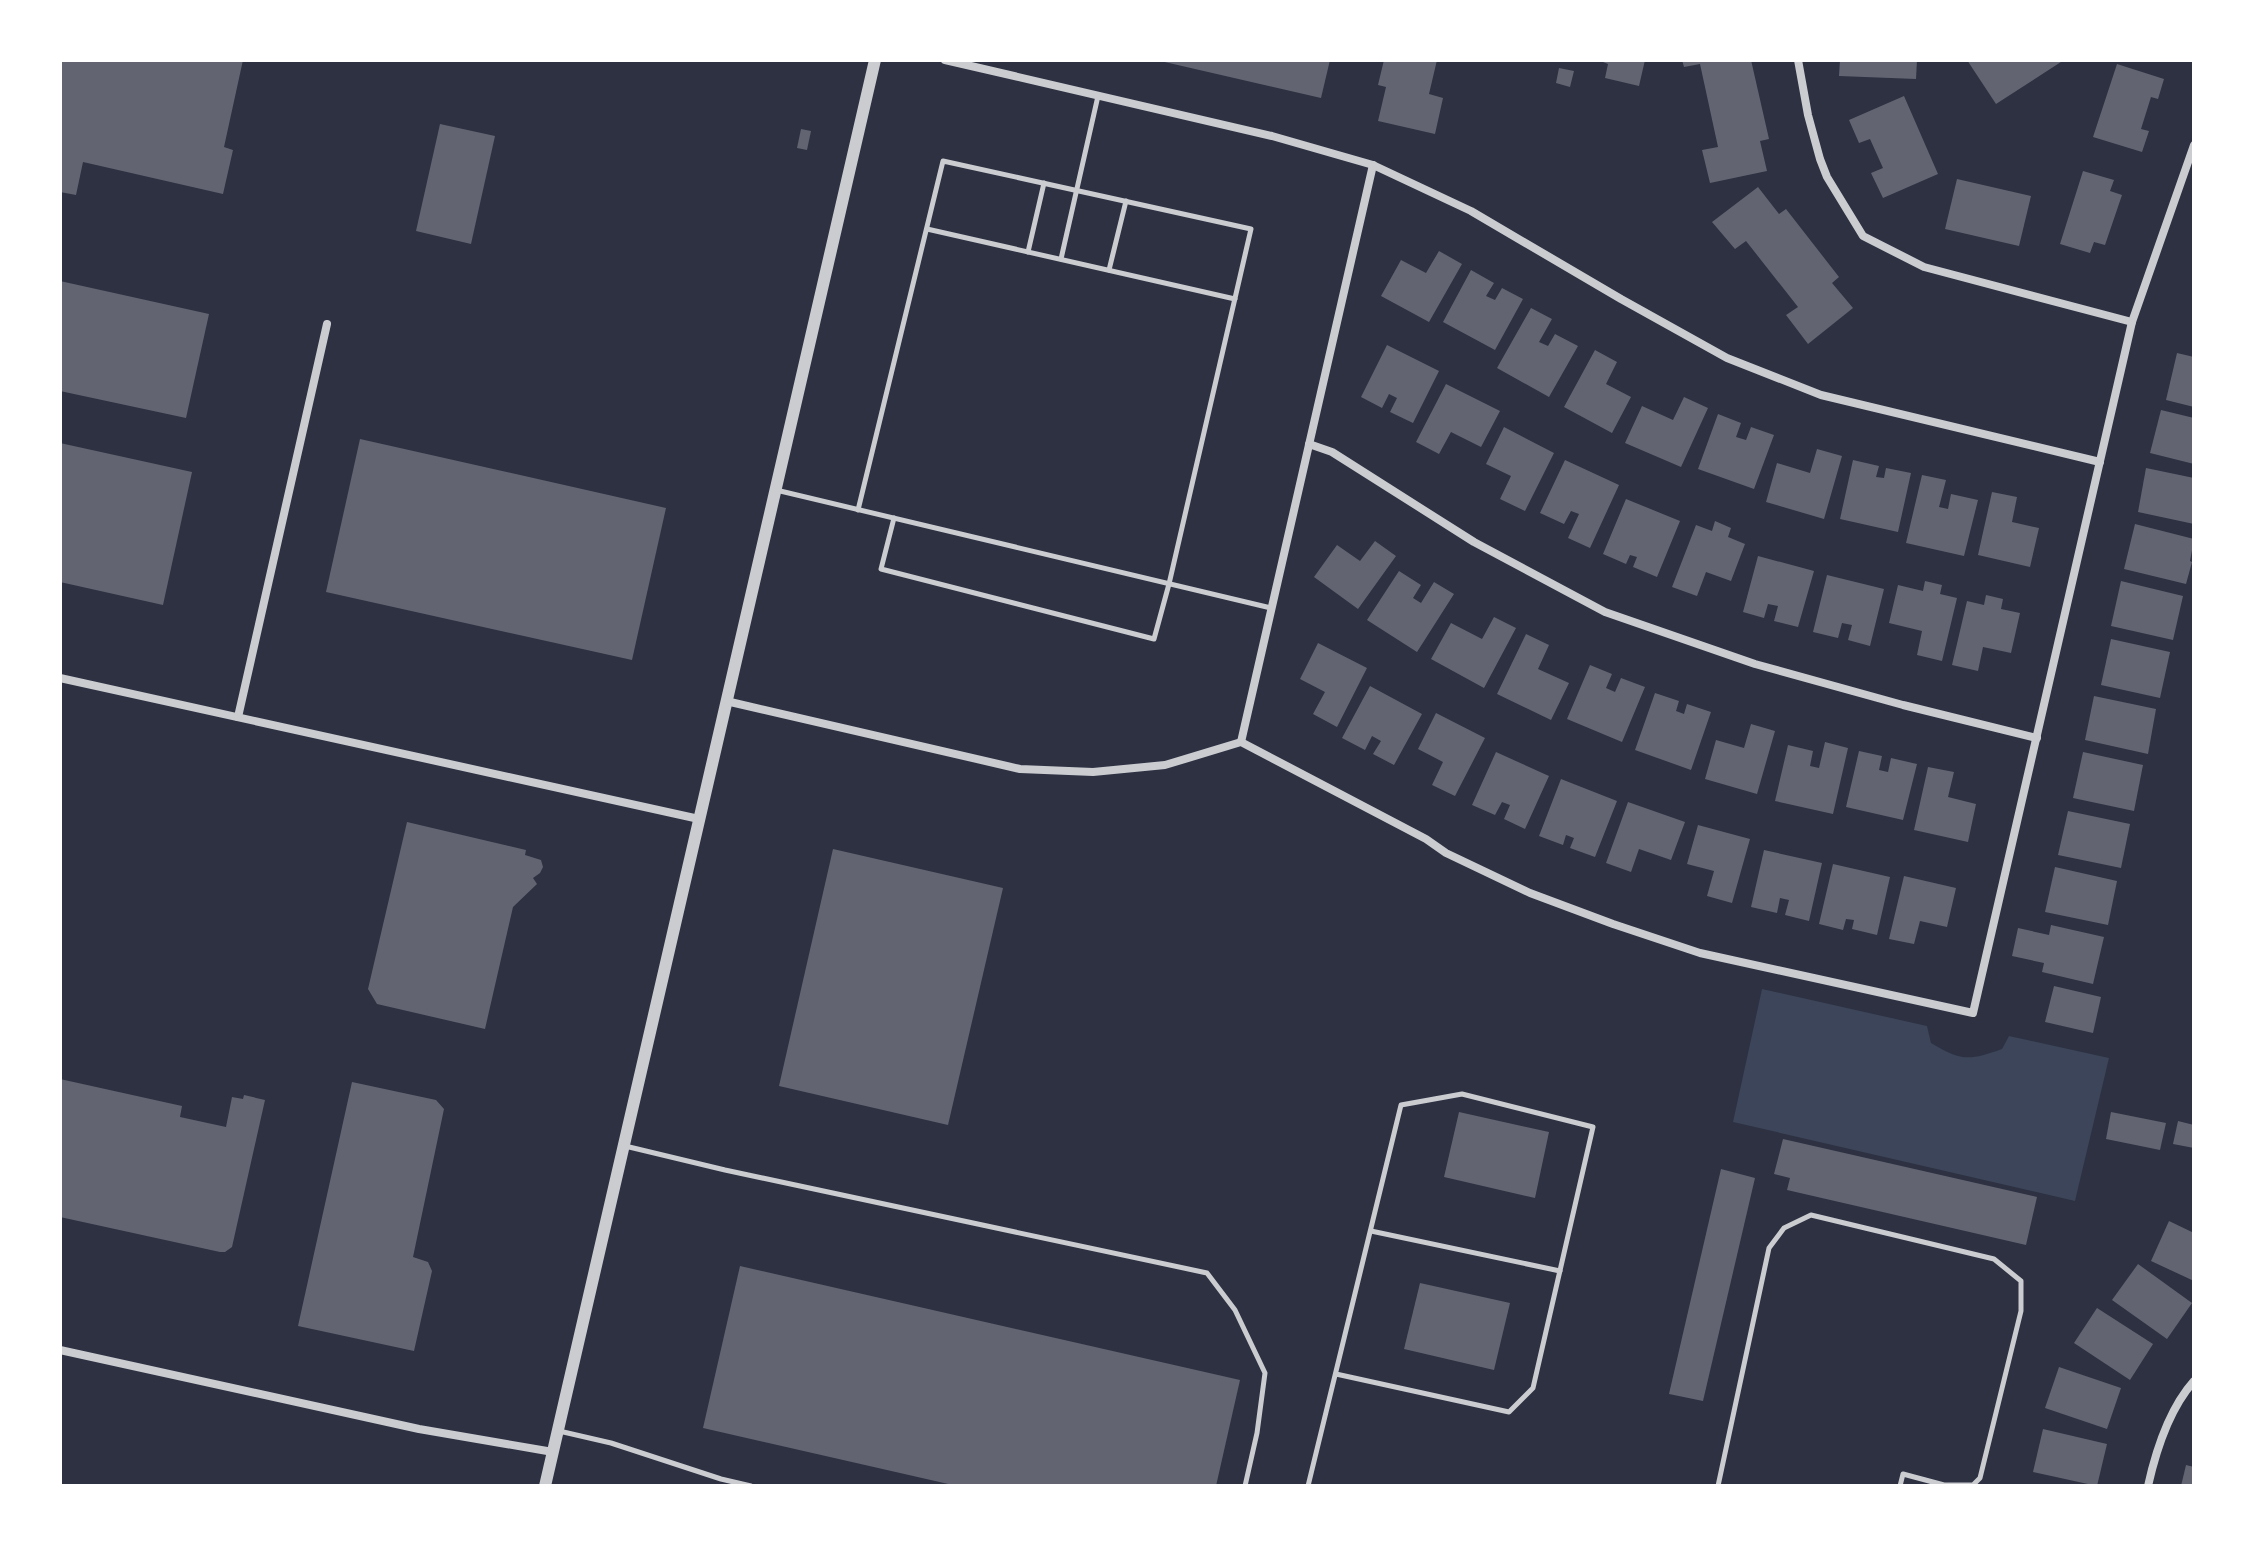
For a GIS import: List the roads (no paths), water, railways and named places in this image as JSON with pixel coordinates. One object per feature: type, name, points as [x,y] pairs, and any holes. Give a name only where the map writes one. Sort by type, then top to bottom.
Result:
[{"type":"street","points":[[545,1486],[875,60]]},
{"type":"street","points":[[945,60],[1272,136],[1373,165],[1471,211],[1727,358],[1821,395],[2100,462]]},
{"type":"street","points":[[1798,60],[1820,159],[1827,177],[1863,236],[1924,267],[2132,322]]},
{"type":"street","points":[[726,701],[1020,769],[1093,772],[1165,765],[1241,742],[1426,839],[1446,853],[1530,893],[1613,924],[1700,953],[1973,1013],[2132,322],[2194,145]]},
{"type":"street","points":[[1241,742],[1373,165]]},
{"type":"street","points":[[238,717],[327,324]]},
{"type":"street","points":[[1309,444],[1332,452],[1474,542],[1605,612],[1755,664],[2037,738]]},
{"type":"street","points":[[60,678],[699,819]]},
{"type":"street","points":[[60,1350],[419,1429],[553,1452]]},
{"type":"street","points":[[2148,1486],[2156,1453],[2171,1417],[2193,1384]]},
{"type":"lane","points":[[1061,259],[1098,95]]},
{"type":"lane","points":[[858,510],[943,161],[1251,229],[1154,639],[881,569],[894,518]]},
{"type":"lane","points":[[1028,252],[1044,183]]},
{"type":"lane","points":[[1109,270],[1126,201]]},
{"type":"lane","points":[[927,229],[1235,299]]},
{"type":"lane","points":[[775,490],[1271,608]]},
{"type":"lane","points":[[1308,1486],[1401,1105],[1462,1094],[1593,1127],[1533,1388],[1509,1412],[1336,1374]]},
{"type":"lane","points":[[624,1146],[740,1174],[1207,1273],[1235,1310],[1265,1373],[1257,1433],[1245,1486]]},
{"type":"lane","points":[[1718,1486],[1769,1248],[1784,1228],[1811,1215],[1994,1259],[2021,1281],[2021,1311],[1980,1478],[1973,1485],[1944,1485],[1903,1474],[1900,1486]]},
{"type":"lane","points":[[1371,1231],[1560,1271]]},
{"type":"lane","points":[[558,1431],[611,1443],[751,1486]]}]
